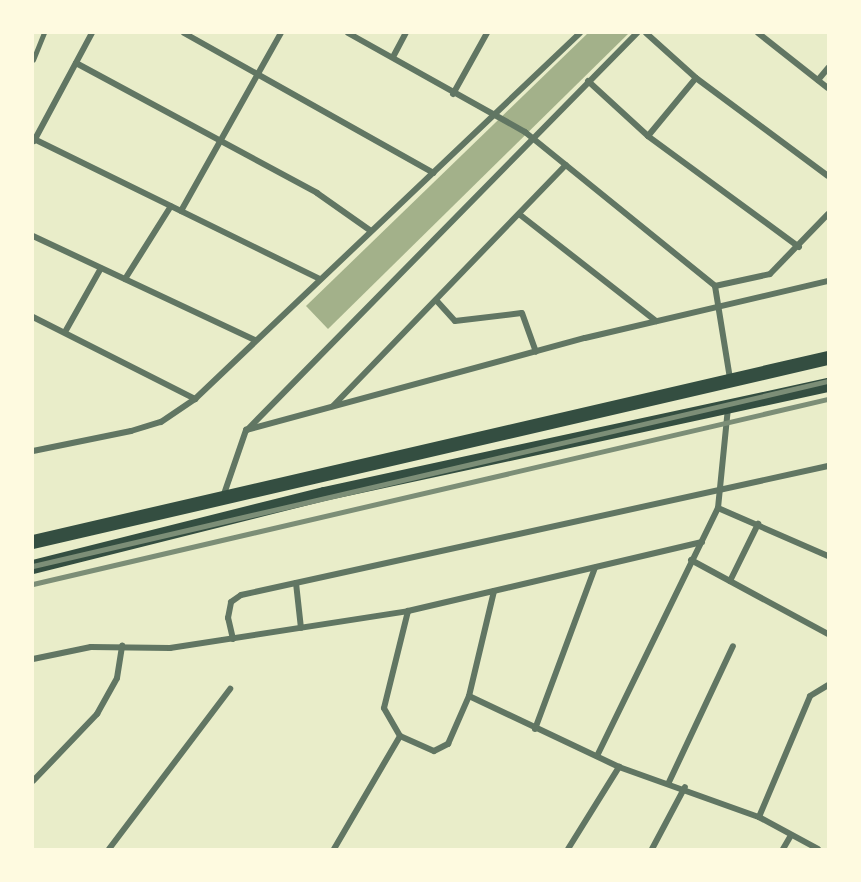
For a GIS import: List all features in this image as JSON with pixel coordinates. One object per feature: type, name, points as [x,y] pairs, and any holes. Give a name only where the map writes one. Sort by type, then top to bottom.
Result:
[{"type":"main road","points":[[33,542],[224,494],[828,358]]},
{"type":"main road","points":[[33,567],[324,494],[828,385]]},
{"type":"street","points":[[92,33],[34,140],[320,279]]},
{"type":"street","points":[[184,33],[433,173]]},
{"type":"street","points":[[181,211],[221,145],[280,33]]},
{"type":"street","points":[[348,33],[393,57],[453,94],[495,113],[525,132],[715,286],[730,380]]},
{"type":"street","points":[[393,57],[406,33]]},
{"type":"street","points":[[453,94],[487,33]]},
{"type":"street","points":[[33,451],[131,432],[161,422],[195,399],[580,33]]},
{"type":"street","points":[[224,494],[246,430],[531,137],[637,33]]},
{"type":"street","points":[[646,33],[696,78],[828,176]]},
{"type":"street","points":[[758,33],[828,88]]},
{"type":"street","points":[[76,63],[221,145],[317,193],[370,231]]},
{"type":"street","points":[[818,80],[828,68]]},
{"type":"street","points":[[648,136],[696,78]]},
{"type":"street","points":[[588,81],[648,136],[799,248]]},
{"type":"street","points":[[333,407],[566,165]]},
{"type":"street","points":[[125,279],[171,206]]},
{"type":"street","points":[[519,214],[656,321]]},
{"type":"street","points":[[715,286],[770,274],[799,248],[828,214]]},
{"type":"street","points":[[33,236],[255,340]]},
{"type":"street","points":[[64,332],[101,268]]},
{"type":"street","points":[[246,430],[656,321],[828,281]]},
{"type":"street","points":[[436,300],[454,321],[522,313],[536,352]]},
{"type":"street","points":[[34,320],[64,332],[195,399]]},
{"type":"street","points":[[597,756],[718,508],[728,408]]},
{"type":"street","points":[[233,639],[231,603],[241,595],[828,466]]},
{"type":"street","points":[[718,508],[828,556]]},
{"type":"street","points":[[730,581],[758,524]]},
{"type":"street","points":[[33,659],[122,645],[170,648],[408,611],[702,542]]},
{"type":"street","points":[[691,560],[828,634]]},
{"type":"street","points":[[535,729],[595,568]]},
{"type":"street","points":[[296,583],[301,628]]},
{"type":"street","points":[[408,611],[384,708],[400,736],[441,750],[469,696],[494,591]]},
{"type":"street","points":[[33,781],[97,714],[117,678],[122,645]]},
{"type":"street","points":[[669,782],[733,646]]},
{"type":"street","points":[[759,817],[810,696],[828,685]]},
{"type":"street","points":[[109,849],[230,689]]},
{"type":"street","points":[[469,696],[619,767],[685,787],[759,817],[818,849]]},
{"type":"street","points":[[334,849],[400,736]]},
{"type":"street","points":[[568,849],[619,767]]},
{"type":"street","points":[[652,849],[685,787]]},
{"type":"street","points":[[783,849],[791,835]]},
{"type":"lane","points":[[33,60],[45,33]]},
{"type":"shaded area","points":[[588,33],[629,33],[328,329],[306,306]]},
{"type":"railway","points":[[33,566],[828,381]]},
{"type":"railway","points":[[33,584],[828,399]]}]
